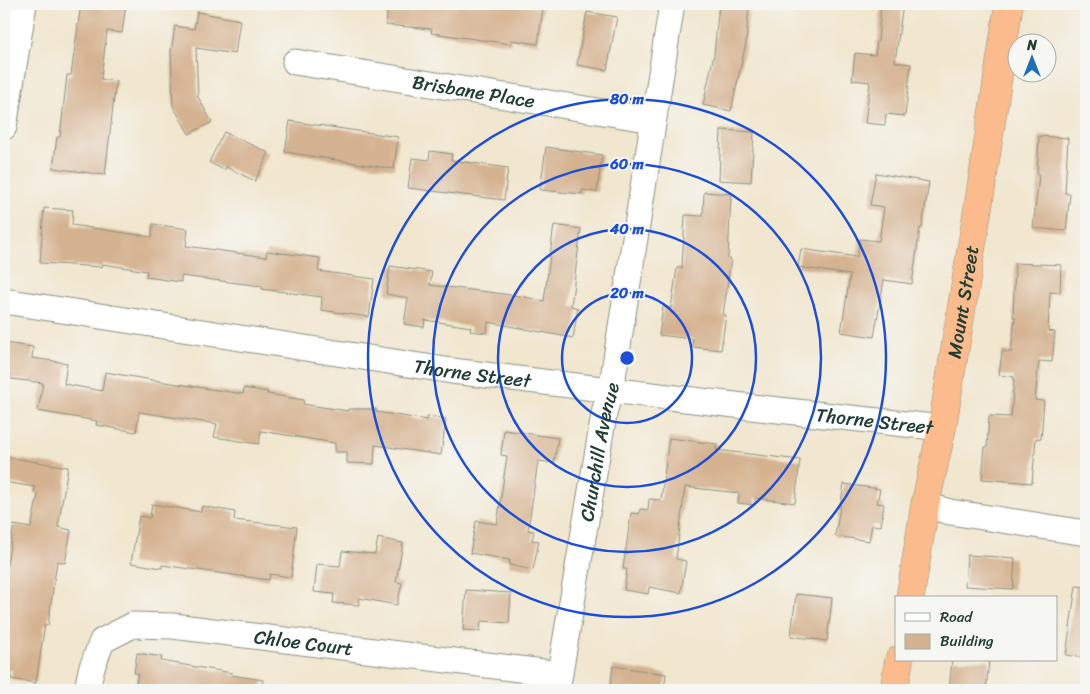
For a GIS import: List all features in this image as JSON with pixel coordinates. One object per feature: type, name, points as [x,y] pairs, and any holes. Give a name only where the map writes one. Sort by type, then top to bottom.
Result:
[{"type":"highway","name":"Mount Street","points":[[910,596],[925,506],[942,428],[1009,4]]},
{"type":"highway","points":[[894,690],[899,662]]},
{"type":"street","points":[[4,127],[24,4]]},
{"type":"street","name":"Churchill Avenue","points":[[558,682],[605,409],[611,390],[672,4]]},
{"type":"street","name":"Brisbane Place","points":[[295,62],[653,120]]},
{"type":"street","name":"Thorne Street","points":[[4,300],[452,371],[942,428]]},
{"type":"street","points":[[925,506],[950,512],[1086,533]]},
{"type":"street","name":"Chloe Court","points":[[87,690],[91,670],[102,640],[133,625],[183,627],[558,682]]},
{"type":"building","points":[[81,4],[126,4],[122,33],[107,31],[101,79],[116,81],[105,175],[53,168],[57,137],[60,137],[67,75],[71,75]]},
{"type":"building","points":[[388,4],[510,4],[543,8],[538,44],[511,40],[511,44],[431,33],[432,29],[386,25]]},
{"type":"building","points":[[719,4],[749,4],[746,43],[731,111],[703,105],[714,54]]},
{"type":"building","points":[[881,4],[903,4],[895,62],[911,64],[905,116],[886,114],[885,125],[865,123],[870,82],[852,80],[855,53],[875,55]]},
{"type":"building","points":[[197,12],[240,20],[235,54],[196,48],[198,97],[212,122],[189,134],[173,106],[171,52],[175,26],[194,29]]},
{"type":"building","points":[[587,12],[617,17],[607,70],[577,65]]},
{"type":"building","points":[[290,121],[398,137],[394,169],[285,152]]},
{"type":"building","points":[[721,130],[754,132],[751,182],[719,180]]},
{"type":"building","points":[[224,132],[269,153],[255,181],[226,167],[224,170],[209,162]]},
{"type":"building","points":[[1039,136],[1068,138],[1065,193],[1070,194],[1066,231],[1033,228],[1039,175],[1037,175]]},
{"type":"building","points":[[546,147],[602,155],[597,192],[582,190],[582,194],[540,190]]},
{"type":"building","points":[[430,151],[452,154],[451,160],[508,168],[504,200],[408,188],[412,158],[429,160]]},
{"type":"building","points":[[876,173],[929,182],[912,284],[884,280],[874,337],[841,332],[850,275],[798,267],[801,249],[857,257],[860,239],[879,241],[884,207],[870,205]]},
{"type":"building","points":[[704,192],[731,194],[728,259],[731,259],[723,315],[726,315],[721,350],[692,347],[693,339],[659,335],[663,307],[671,308],[677,268],[682,268],[685,215],[703,216]]},
{"type":"building","points":[[44,208],[73,210],[72,225],[152,237],[153,224],[188,229],[186,246],[266,257],[267,251],[320,258],[318,271],[374,279],[369,317],[321,310],[322,297],[262,289],[262,286],[181,276],[181,282],[146,277],[147,271],[103,264],[102,267],[40,263]]},
{"type":"building","points":[[554,225],[581,229],[571,306],[578,308],[573,338],[488,322],[487,333],[470,331],[471,327],[425,320],[424,327],[404,324],[408,298],[386,294],[390,266],[432,272],[430,285],[520,296],[544,301]]},
{"type":"building","points":[[1015,263],[1061,265],[1060,293],[1050,292],[1048,331],[1055,332],[1052,362],[1039,361],[1035,400],[1044,401],[1041,439],[1036,438],[1032,483],[982,479],[989,416],[1011,417],[1014,377],[999,375],[1002,351],[1011,352],[1015,317],[1013,317]]},
{"type":"building","points":[[4,343],[33,347],[32,358],[67,363],[64,384],[102,391],[105,372],[243,394],[244,388],[304,400],[303,404],[348,411],[348,409],[376,409],[376,412],[427,420],[428,416],[446,419],[441,455],[375,445],[374,464],[347,463],[347,452],[335,452],[335,443],[261,431],[259,444],[214,437],[217,424],[139,412],[136,432],[96,425],[97,421],[38,411],[43,383],[4,378]]},
{"type":"building","points":[[504,430],[558,438],[554,463],[538,461],[528,530],[534,531],[532,540],[539,541],[533,570],[509,565],[510,560],[470,553],[476,521],[497,524],[507,456],[501,455]]},
{"type":"building","points":[[669,438],[717,444],[716,450],[800,460],[795,503],[755,498],[755,505],[738,503],[739,493],[685,487],[676,559],[686,561],[681,593],[649,587],[648,594],[624,590],[627,569],[623,569],[631,513],[639,514],[640,509],[648,510],[649,499],[661,500]]},
{"type":"building","points":[[6,457],[68,467],[58,527],[71,530],[65,563],[57,561],[48,625],[45,624],[36,683],[11,679],[12,670],[4,669],[4,580],[14,525],[31,528],[38,494],[34,493],[35,487],[4,482]]},
{"type":"building","points":[[844,484],[880,489],[877,503],[884,504],[881,526],[872,525],[869,541],[835,536]]},
{"type":"building","points":[[152,504],[201,512],[202,506],[235,512],[234,520],[297,527],[291,577],[270,574],[269,580],[162,565],[162,568],[131,563],[139,516],[150,518]]},
{"type":"building","points":[[378,538],[403,543],[396,582],[402,583],[397,605],[359,598],[359,605],[333,603],[334,594],[314,592],[317,564],[340,566],[342,551],[375,554]]},
{"type":"building","points":[[967,555],[1015,558],[1013,589],[965,586]]},
{"type":"building","points":[[1076,586],[1086,587],[1086,658],[1066,655]]},
{"type":"building","points":[[466,590],[511,593],[509,623],[481,621],[480,631],[463,630]]},
{"type":"building","points":[[796,594],[832,598],[827,641],[791,636]]},
{"type":"building","points":[[137,653],[162,657],[161,661],[263,680],[262,690],[135,690],[138,673],[134,673]]},
{"type":"building","points":[[952,662],[989,662],[986,690],[949,690]]},
{"type":"building","points":[[613,666],[666,674],[664,690],[610,690]]}]
